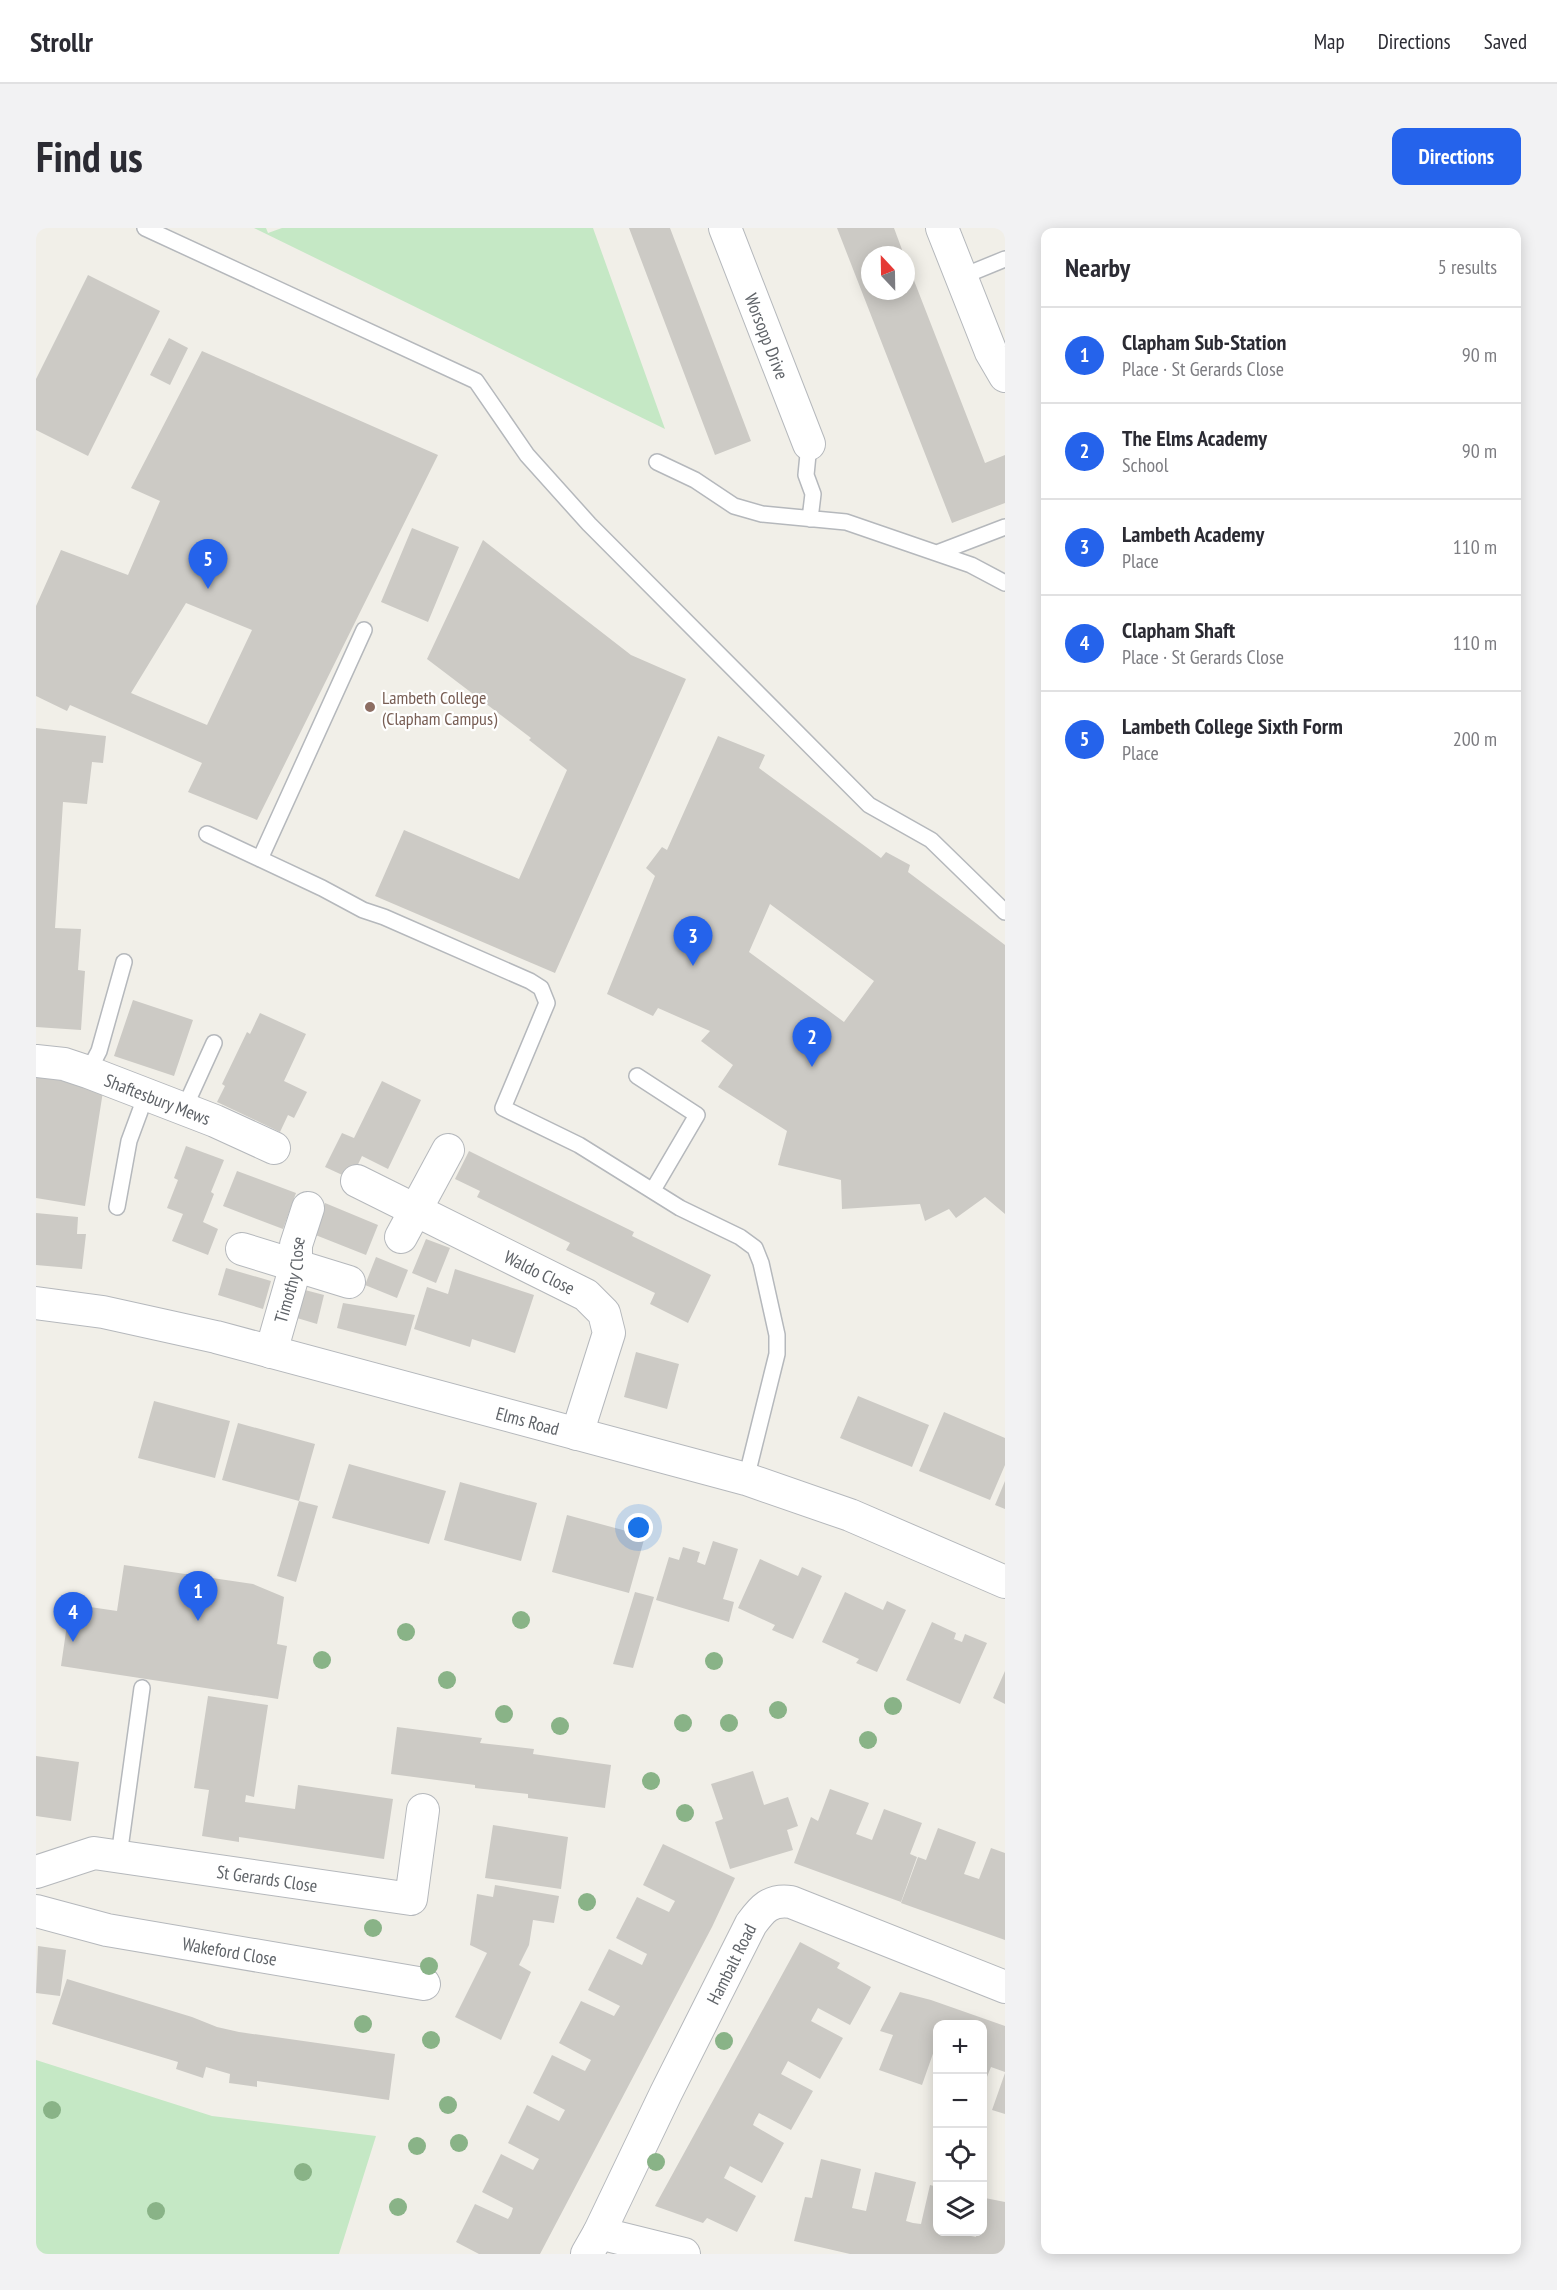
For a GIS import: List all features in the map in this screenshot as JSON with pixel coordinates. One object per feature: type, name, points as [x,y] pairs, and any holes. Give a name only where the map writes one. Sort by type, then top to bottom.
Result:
[{"type":"street","name":"Worsopp Drive","points":[[725,228],[809,444]]},
{"type":"street","points":[[942,228],[991,352],[1005,376]]},
{"type":"street","name":"Shaftesbury Mews","points":[[36,1061],[64,1064],[88,1072],[184,1109],[274,1148]]},
{"type":"street","points":[[408,1224],[448,1150]]},
{"type":"street","name":"Waldo Close","points":[[357,1181],[408,1224],[586,1295],[604,1313],[609,1333],[577,1434]]},
{"type":"street","name":"Timothy Close","points":[[271,1352],[296,1265],[296,1245],[308,1208]]},
{"type":"street","points":[[242,1249],[349,1282]]},
{"type":"street","name":"Elms Road","points":[[36,1303],[103,1312],[216,1337],[747,1479],[850,1515],[1005,1582]]},
{"type":"street","name":"St Gerards Close","points":[[36,1872],[94,1853],[411,1899],[423,1810]]},
{"type":"street","name":"Hambalt Road","points":[[593,2244],[751,1924],[772,1902],[780,1900],[791,1902],[1005,1987]]},
{"type":"street","name":"Wakeford Close","points":[[36,1911],[107,1930],[424,1984]]},
{"type":"street","points":[[593,2244],[684,2254]]},
{"type":"lane","points":[[145,228],[476,381],[527,455],[589,524],[870,805],[931,840],[1005,912]]},
{"type":"lane","points":[[962,277],[1005,259]]},
{"type":"lane","points":[[809,444],[806,475],[813,494],[810,519]]},
{"type":"lane","points":[[657,462],[695,480],[734,506],[762,514],[846,522],[972,565],[1005,583]]},
{"type":"lane","points":[[937,553],[1005,527]]},
{"type":"lane","points":[[260,859],[364,630]]},
{"type":"lane","points":[[207,834],[363,910],[510,971],[541,988],[547,1003],[503,1108],[579,1145],[680,1208],[740,1237],[755,1248],[761,1263],[777,1335],[777,1354],[747,1479]]},
{"type":"lane","points":[[88,1072],[99,1051],[124,962]]},
{"type":"lane","points":[[184,1109],[213,1043]]},
{"type":"lane","points":[[637,1076],[698,1114],[654,1190]]},
{"type":"lane","points":[[117,1207],[129,1141],[146,1095]]},
{"type":"lane","points":[[119,1857],[142,1688]]},
{"type":"green space","points":[[254,228],[266,228],[268,233],[282,228],[593,228],[665,429]]},
{"type":"green space","points":[[36,2060],[212,2116],[376,2136],[339,2254],[36,2254]]},
{"type":"building","points":[[629,228],[670,228],[751,441],[715,455]]},
{"type":"building","points":[[837,228],[894,228],[901,246],[861,246],[861,290]]},
{"type":"building","points":[[88,275],[160,311],[88,456],[36,430],[36,379]]},
{"type":"building","points":[[915,283],[985,463],[1005,455],[1005,503],[952,523],[865,300],[915,300]]},
{"type":"building","points":[[169,338],[188,348],[170,385],[150,375]]},
{"type":"building","points":[[202,351],[438,455],[257,820],[188,792],[202,763],[70,705],[67,711],[36,696],[36,606],[61,550],[128,575],[160,501],[131,488]],"holes":[[[186,603],[252,630],[207,725],[131,693]]]},
{"type":"building","points":[[412,528],[459,547],[428,622],[381,602]]},
{"type":"building","points":[[483,540],[631,655],[686,679],[555,973],[375,896],[404,830],[519,879],[567,770],[529,740],[531,738],[427,659]]},
{"type":"building","points":[[36,728],[106,736],[103,763],[92,762],[87,804],[63,802],[55,928],[81,929],[78,970],[85,971],[81,1030],[36,1027]]},
{"type":"building","points":[[718,736],[765,755],[759,768],[881,858],[886,852],[910,865],[908,872],[1005,945],[1005,1214],[985,1197],[956,1218],[949,1209],[925,1221],[920,1204],[842,1209],[841,1180],[778,1165],[787,1131],[718,1087],[733,1065],[701,1041],[710,1031],[658,1008],[653,1016],[607,994],[655,876],[646,868],[662,847],[667,850]],"holes":[[[770,904],[874,981],[844,1022],[749,952]]]},
{"type":"building","points":[[133,1000],[193,1020],[174,1076],[114,1056]]},
{"type":"building","points":[[260,1013],[306,1034],[284,1081],[307,1092],[294,1118],[288,1115],[280,1132],[217,1102],[225,1086],[222,1084],[247,1032],[250,1034]]},
{"type":"building","points":[[36,1074],[104,1085],[85,1206],[36,1198]]},
{"type":"building","points":[[382,1081],[421,1100],[388,1169],[362,1156],[351,1179],[325,1167],[342,1133],[354,1138]]},
{"type":"building","points":[[186,1146],[224,1160],[211,1192],[214,1194],[203,1222],[218,1229],[208,1255],[172,1241],[183,1214],[167,1208],[178,1180],[174,1178]]},
{"type":"building","points":[[469,1151],[634,1232],[632,1236],[711,1275],[688,1323],[650,1304],[655,1293],[566,1250],[570,1243],[477,1197],[480,1191],[455,1179]]},
{"type":"building","points":[[237,1171],[296,1193],[283,1229],[223,1206]]},
{"type":"building","points":[[325,1203],[378,1225],[366,1255],[313,1234]]},
{"type":"building","points":[[36,1213],[78,1217],[77,1234],[86,1234],[82,1269],[36,1265]]},
{"type":"building","points":[[426,1239],[450,1248],[436,1283],[412,1273]]},
{"type":"building","points":[[376,1257],[408,1270],[397,1298],[365,1285]]},
{"type":"building","points":[[226,1268],[271,1281],[263,1309],[218,1295]]},
{"type":"building","points":[[455,1269],[534,1295],[515,1353],[472,1339],[470,1347],[414,1329],[427,1287],[448,1294]]},
{"type":"building","points":[[305,1290],[324,1295],[317,1324],[297,1318]]},
{"type":"building","points":[[343,1303],[415,1315],[406,1346],[337,1328]]},
{"type":"building","points":[[636,1352],[679,1364],[667,1409],[624,1397]]},
{"type":"building","points":[[858,1396],[929,1425],[912,1467],[840,1438]]},
{"type":"building","points":[[154,1401],[230,1421],[215,1478],[138,1458]]},
{"type":"building","points":[[944,1412],[1005,1438],[1005,1465],[990,1500],[919,1471]]},
{"type":"building","points":[[238,1423],[315,1444],[299,1501],[222,1480]]},
{"type":"building","points":[[349,1464],[446,1491],[429,1544],[332,1518]]},
{"type":"building","points":[[1005,1481],[1005,1509],[995,1505]]},
{"type":"building","points":[[460,1482],[537,1503],[521,1561],[444,1540]]},
{"type":"building","points":[[299,1501],[318,1506],[296,1582],[277,1576]]},
{"type":"building","points":[[567,1515],[645,1536],[629,1593],[552,1572]]},
{"type":"building","points":[[713,1541],[738,1549],[723,1599],[734,1602],[729,1622],[656,1600],[669,1557],[679,1560],[683,1547],[700,1552],[697,1562],[705,1565]]},
{"type":"building","points":[[760,1559],[798,1576],[802,1567],[822,1576],[793,1639],[772,1630],[775,1625],[738,1608]]},
{"type":"building","points":[[124,1565],[253,1584],[284,1597],[277,1644],[287,1646],[278,1699],[61,1666],[70,1604],[117,1611]]},
{"type":"building","points":[[635,1592],[654,1597],[633,1668],[613,1664]]},
{"type":"building","points":[[845,1592],[883,1610],[887,1601],[906,1610],[877,1672],[856,1663],[859,1659],[822,1642]]},
{"type":"building","points":[[932,1622],[956,1633],[954,1639],[962,1642],[965,1634],[987,1643],[960,1704],[906,1680]]},
{"type":"building","points":[[1005,1671],[1005,1704],[993,1698]]},
{"type":"building","points":[[208,1696],[268,1705],[254,1797],[246,1795],[245,1802],[295,1809],[298,1785],[393,1799],[384,1859],[239,1837],[239,1842],[202,1836],[209,1790],[194,1788]]},
{"type":"building","points":[[397,1727],[482,1738],[480,1743],[534,1749],[533,1754],[611,1765],[605,1808],[528,1798],[528,1794],[475,1788],[475,1785],[391,1774]]},
{"type":"building","points":[[36,1756],[79,1762],[71,1821],[36,1816]]},
{"type":"building","points":[[753,1771],[764,1805],[788,1797],[798,1826],[787,1830],[793,1850],[730,1869],[715,1822],[723,1819],[711,1784]]},
{"type":"building","points":[[830,1789],[869,1803],[856,1834],[872,1840],[884,1809],[922,1823],[910,1854],[917,1857],[901,1902],[794,1863],[811,1817],[818,1821]]},
{"type":"building","points":[[493,1825],[568,1837],[561,1889],[485,1878]]},
{"type":"building","points":[[938,1828],[976,1842],[964,1874],[979,1879],[991,1848],[1005,1853],[1005,1940],[901,1903],[918,1857],[926,1860]]},
{"type":"building","points":[[663,1844],[735,1878],[712,1927],[540,2254],[479,2254],[456,2242],[475,2204],[508,2219],[511,2214],[513,2208],[482,2192],[501,2154],[533,2170],[539,2159],[508,2143],[527,2105],[559,2121],[565,2110],[533,2093],[552,2055],[585,2071],[591,2060],[559,2043],[581,2001],[614,2016],[620,2006],[588,1990],[609,1949],[642,1965],[647,1954],[616,1938],[637,1897],[669,1912],[675,1901],[643,1885]]},
{"type":"building","points":[[495,1885],[559,1896],[554,1923],[533,1920],[529,1945],[519,1965],[531,1972],[501,2040],[455,2017],[487,1953],[470,1945],[477,1894],[493,1897]]},
{"type":"building","points":[[800,1942],[840,1963],[837,1968],[871,1987],[850,2025],[818,2008],[811,2021],[843,2038],[820,2079],[788,2061],[781,2074],[813,2091],[791,2130],[759,2113],[755,2120],[753,2125],[784,2143],[762,2183],[730,2166],[724,2178],[756,2196],[737,2232],[707,2218],[703,2223],[655,2206]]},
{"type":"building","points":[[38,1946],[66,1950],[60,1996],[36,1993]]},
{"type":"building","points":[[67,1979],[192,2017],[217,2027],[395,2054],[389,2100],[257,2081],[257,2087],[229,2083],[230,2074],[206,2067],[203,2078],[176,2069],[178,2062],[52,2024]]},
{"type":"building","points":[[900,1992],[931,2000],[1005,2026],[1005,2072],[991,2067],[987,2077],[987,2020],[933,2020],[933,2054],[922,2085],[879,2070],[893,2035],[880,2031]]},
{"type":"building","points":[[1005,2073],[1005,2114],[992,2110]]},
{"type":"building","points":[[821,2159],[861,2169],[852,2208],[866,2211],[875,2172],[916,2182],[906,2221],[913,2223],[921,2224],[930,2185],[933,2186],[933,2236],[987,2236],[987,2198],[1005,2202],[1005,2254],[850,2254],[794,2241],[805,2197],[812,2198]]},
{"type":"place","name":"Lambeth College Sixth Form","points":[[208,589]]},
{"type":"place","name":"Lambeth College (Clapham Campus)","points":[[370,707]]},
{"type":"place","name":"Lambeth Academy","points":[[693,966]]},
{"type":"place","name":"The Elms Academy","points":[[812,1067]]},
{"type":"place","name":"Clapham Sub-Station","points":[[198,1621]]},
{"type":"place","name":"Clapham Shaft","points":[[73,1642]]}]
